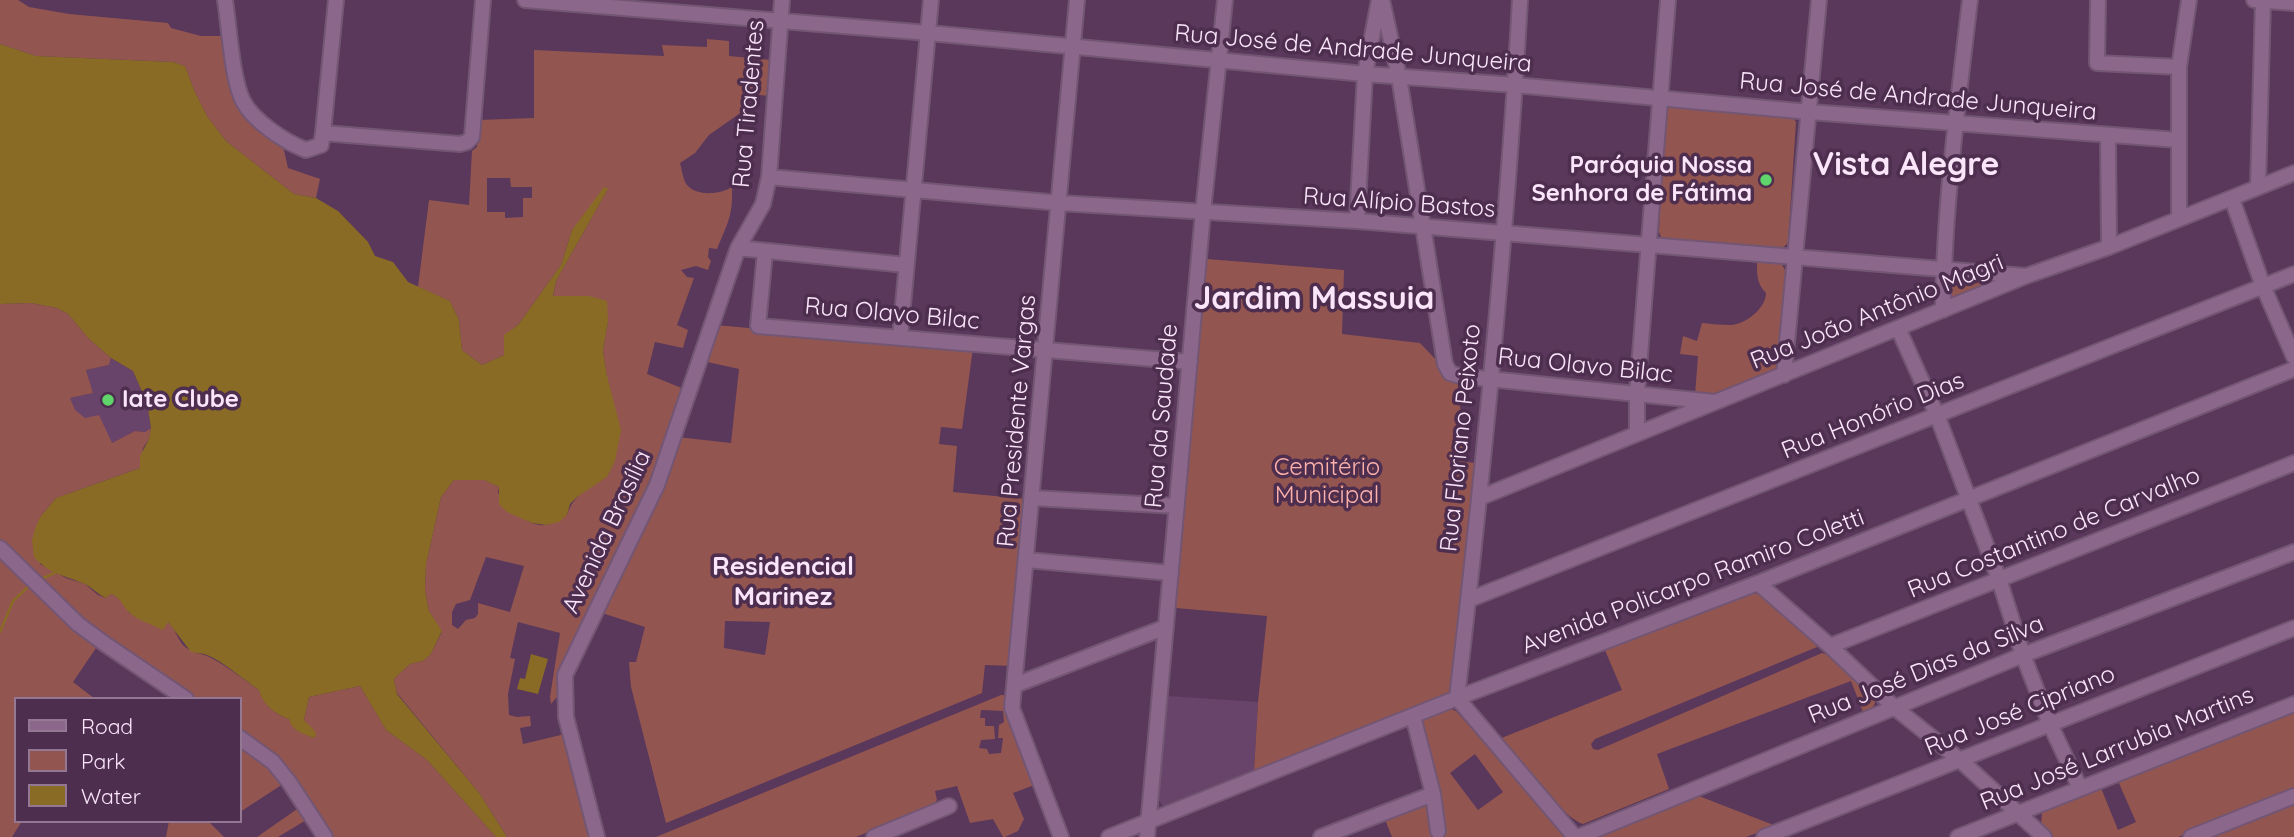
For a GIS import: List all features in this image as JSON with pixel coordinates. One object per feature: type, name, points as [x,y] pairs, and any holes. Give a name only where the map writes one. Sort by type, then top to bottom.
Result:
[{"type":"street","points":[[225,0],[237,82],[243,101],[255,116],[285,140],[306,150],[321,145],[336,0]]},
{"type":"street","points":[[323,133],[460,144],[467,142],[471,137],[483,0]]},
{"type":"street","name":"Rua José de Andrade Junqueira","points":[[525,0],[633,4],[780,21],[1399,77],[2178,140]]},
{"type":"street","name":"Rua Tiradentes","points":[[738,248],[762,204],[769,177],[782,0]]},
{"type":"street","points":[[900,338],[931,0]]},
{"type":"street","name":"Rua Presidente Vargas","points":[[1061,837],[1012,708],[1077,0]]},
{"type":"street","name":"Rua da Saudade","points":[[1147,837],[1203,212],[1225,0]]},
{"type":"street","points":[[1357,221],[1365,74],[1381,0]]},
{"type":"street","points":[[1381,0],[1399,77],[1423,227]]},
{"type":"street","name":"Rua Floriano Peixoto","points":[[1457,698],[1504,233],[1520,0]]},
{"type":"street","points":[[1637,434],[1637,393],[1668,0]]},
{"type":"street","points":[[1784,375],[1819,0]]},
{"type":"street","points":[[1943,310],[1943,270],[1970,0]]},
{"type":"street","points":[[2098,0],[2097,62],[2179,67]]},
{"type":"street","points":[[2179,218],[2179,67],[2189,0]]},
{"type":"street","points":[[2253,0],[2294,3]]},
{"type":"street","points":[[2258,187],[2263,1]]},
{"type":"street","points":[[2108,136],[2109,247]]},
{"type":"street","name":"Rua João Antônio Magri","points":[[1479,498],[2026,276],[2109,247],[2294,173]]},
{"type":"street","name":"Rua Alípio Bastos","points":[[769,177],[1060,203],[1357,221],[2026,276]]},
{"type":"street","points":[[2232,198],[2263,286],[2294,357]]},
{"type":"street","name":"Rua Olavo Bilac","points":[[1423,227],[1445,364],[1450,373],[1716,402]]},
{"type":"street","points":[[738,248],[906,265]]},
{"type":"street","name":"Avenida Brasília","points":[[597,837],[566,717],[565,675],[657,485],[738,248]]},
{"type":"street","name":"Rua Olavo Bilac","points":[[765,252],[758,326],[1190,362]]},
{"type":"street","name":"Rua Honório Dias","points":[[1468,600],[2294,274]]},
{"type":"street","points":[[1898,328],[1937,415],[1999,579],[2023,655],[2050,724],[2080,789]]},
{"type":"street","name":"Avenida Policarpo Ramiro Coletti","points":[[1109,837],[1457,698],[1758,583],[2294,369]]},
{"type":"street","name":"Rua Costantino de Carvalho","points":[[1830,646],[2294,463]]},
{"type":"street","points":[[1032,498],[1177,506]]},
{"type":"street","points":[[0,548],[78,624],[183,697]]},
{"type":"street","name":"Rua José Dias da Silva","points":[[1577,837],[2023,655],[2294,552]]},
{"type":"street","points":[[1027,560],[1171,573]]},
{"type":"street","points":[[1758,583],[1894,707],[1960,760],[2045,837]]},
{"type":"street","points":[[1015,685],[1166,627]]},
{"type":"street","name":"Rua José Cipriano","points":[[1764,837],[1784,834],[1960,760],[2294,628]]},
{"type":"street","points":[[1457,698],[1577,837]]},
{"type":"street","name":"Rua José Larrubia Martins","points":[[1958,837],[2294,704]]},
{"type":"street","points":[[1413,716],[1433,794],[1438,831]]},
{"type":"street","points":[[242,740],[272,762],[289,782],[325,837]]},
{"type":"street","points":[[1321,837],[1433,794]]},
{"type":"street","points":[[2191,837],[2294,796]]},
{"type":"street","points":[[874,837],[949,806]]},
{"type":"shaded area","name":"Iate Clube","points":[[111,358],[133,371],[147,403],[151,428],[145,432],[135,431],[112,443],[74,410],[69,398],[93,393],[86,370],[109,365]]},
{"type":"shaded area","points":[[1168,696],[1258,702],[1254,772],[1168,807],[1162,805],[1158,798]]},
{"type":"green space","points":[[0,0],[18,0],[29,7],[69,14],[168,23],[171,28],[201,36],[224,36],[237,106],[283,146],[288,168],[320,179],[316,198],[294,194],[226,141],[207,116],[185,66],[173,62],[36,56],[0,44]]},
{"type":"green space","points":[[707,39],[729,41],[729,56],[771,60],[768,96],[753,94],[746,109],[709,135],[695,153],[680,163],[686,183],[691,189],[716,193],[732,187],[729,219],[717,249],[709,248],[708,257],[711,261],[708,270],[696,266],[681,270],[687,277],[694,278],[677,325],[688,330],[683,348],[655,342],[647,374],[684,389],[653,483],[560,697],[551,704],[560,633],[518,622],[510,658],[515,659],[508,694],[509,715],[530,716],[531,726],[520,728],[523,744],[565,734],[590,837],[507,837],[480,794],[397,693],[394,679],[410,664],[423,661],[431,654],[442,632],[429,611],[425,590],[426,565],[441,497],[454,480],[484,480],[499,487],[498,493],[519,515],[531,523],[546,525],[567,515],[578,497],[607,477],[607,376],[603,351],[608,322],[589,296],[553,297],[556,281],[608,189],[572,230],[561,265],[518,325],[505,335],[504,355],[482,365],[462,350],[459,320],[450,301],[418,287],[429,200],[469,205],[472,151],[477,147],[479,120],[534,118],[534,50],[664,56],[662,45],[707,47]],"holes":[[[487,178],[510,178],[511,187],[532,187],[532,198],[523,198],[523,217],[505,218],[505,212],[487,212]],[[486,557],[524,566],[510,612],[478,603],[478,614],[475,618],[466,620],[458,629],[452,625],[452,612],[456,604],[470,600]]]},
{"type":"green space","points":[[1673,106],[1791,116],[1796,122],[1788,243],[1779,251],[1662,239],[1659,232],[1665,110]]},
{"type":"green space","name":"Cemitério Municipal","points":[[1207,259],[1344,270],[1342,334],[1420,343],[1438,362],[1447,379],[1458,383],[1465,462],[1476,463],[1449,694],[1254,772],[1267,616],[1176,608]]},
{"type":"green space","points":[[1757,259],[1780,261],[1786,272],[1778,366],[1775,374],[1722,396],[1695,395],[1698,356],[1680,354],[1683,336],[1697,341],[1702,323],[1737,324],[1759,309],[1766,293],[1759,282]]},
{"type":"green space","points":[[1954,275],[2001,281],[1953,300],[1949,295],[1949,279]]},
{"type":"green space","points":[[31,303],[57,308],[68,314],[89,339],[111,358],[109,365],[86,370],[93,393],[70,398],[75,410],[85,418],[99,415],[112,443],[135,431],[145,432],[151,428],[149,439],[143,448],[140,468],[56,498],[40,517],[40,564],[66,578],[85,584],[98,595],[106,598],[111,594],[122,602],[129,613],[168,622],[187,648],[209,657],[237,674],[259,690],[270,708],[289,719],[296,730],[313,738],[316,736],[304,720],[309,697],[360,686],[386,730],[427,760],[496,837],[332,837],[293,776],[276,757],[242,732],[242,697],[194,697],[82,620],[0,542],[0,304]]},
{"type":"green space","points":[[715,325],[973,348],[962,429],[941,427],[939,444],[957,446],[953,492],[1026,499],[1013,666],[985,665],[982,693],[666,823],[631,687],[629,662],[636,662],[645,627],[599,612],[677,437],[731,443],[739,369],[703,361]],"holes":[[[725,621],[770,622],[765,655],[724,648]]]},
{"type":"green space","points":[[0,559],[96,648],[73,682],[92,697],[14,697],[14,823],[21,823],[12,837],[0,837]]},
{"type":"green space","points":[[1745,592],[1758,594],[1816,641],[1817,647],[1595,739],[1591,744],[1593,749],[1598,750],[1822,653],[1829,655],[1874,694],[1875,703],[1872,709],[1863,712],[1851,681],[1657,754],[1669,789],[1583,824],[1561,810],[1499,739],[1622,690],[1604,648]]},
{"type":"green space","points":[[1001,695],[1005,695],[1037,784],[1013,793],[1024,819],[1018,831],[1005,837],[993,819],[970,823],[957,786],[935,791],[937,800],[933,805],[856,837],[656,837]],"holes":[[[981,710],[1003,711],[1004,722],[999,725],[998,738],[1003,738],[1001,753],[989,754],[987,749],[979,748],[981,740],[995,739],[994,726],[985,726],[985,718],[980,718]]]},
{"type":"green space","points":[[1448,708],[1456,711],[1565,837],[1392,837],[1384,817],[1424,800],[1429,804],[1421,726],[1423,718]],"holes":[[[1475,754],[1503,792],[1478,810],[1450,773]]]},
{"type":"green space","points":[[2294,712],[2294,791],[2178,837],[2054,837],[2041,827],[2042,812],[2101,788],[2118,830],[2136,822],[2118,781]]},
{"type":"green space","points":[[242,746],[268,765],[283,784],[242,811]]},
{"type":"green space","points":[[1686,791],[1776,826],[1746,837],[1595,837]]},
{"type":"green space","points":[[2294,802],[2294,837],[2209,837]]},
{"type":"green space","points":[[300,807],[308,819],[278,837],[257,837]]},
{"type":"green space","points":[[169,823],[210,823],[224,837],[166,837]]},
{"type":"water","points":[[0,44],[36,56],[173,62],[185,66],[207,116],[226,141],[294,194],[316,198],[338,211],[368,242],[375,256],[393,262],[408,282],[450,301],[459,320],[462,350],[482,365],[504,355],[504,335],[518,325],[561,265],[572,230],[604,187],[608,189],[556,281],[553,296],[589,296],[607,301],[608,322],[603,351],[621,430],[615,461],[607,477],[570,504],[567,515],[559,522],[546,525],[532,523],[507,512],[499,504],[499,487],[484,480],[454,480],[441,497],[426,565],[425,590],[429,611],[442,631],[431,654],[423,661],[410,664],[394,679],[397,694],[480,794],[507,837],[496,837],[427,760],[386,730],[360,686],[309,697],[304,720],[315,731],[316,736],[313,738],[295,729],[289,719],[279,715],[266,704],[259,690],[227,667],[207,655],[191,652],[168,622],[163,630],[142,621],[128,612],[115,596],[111,594],[106,598],[85,584],[51,571],[34,557],[32,540],[35,529],[40,517],[56,498],[140,468],[140,456],[149,439],[151,428],[147,403],[133,371],[111,358],[89,339],[68,314],[57,308],[31,303],[0,304]]},
{"type":"water","points":[[531,654],[548,659],[538,694],[517,689],[520,678],[525,679]]},
{"type":"waterway","points":[[38,580],[55,573]]},
{"type":"waterway","points":[[0,632],[13,601],[30,585]]},
{"type":"place","name":"Paróquia Nossa Senhora de Fátima","points":[[1766,180]]},
{"type":"place","name":"Iate Clube","points":[[108,400]]},
{"type":"district","name":"Vista Alegre","points":[[1906,165]]},
{"type":"district","name":"Jardim Massuia","points":[[1314,299]]},
{"type":"district","name":"Residencial Marinez","points":[[783,582]]}]
